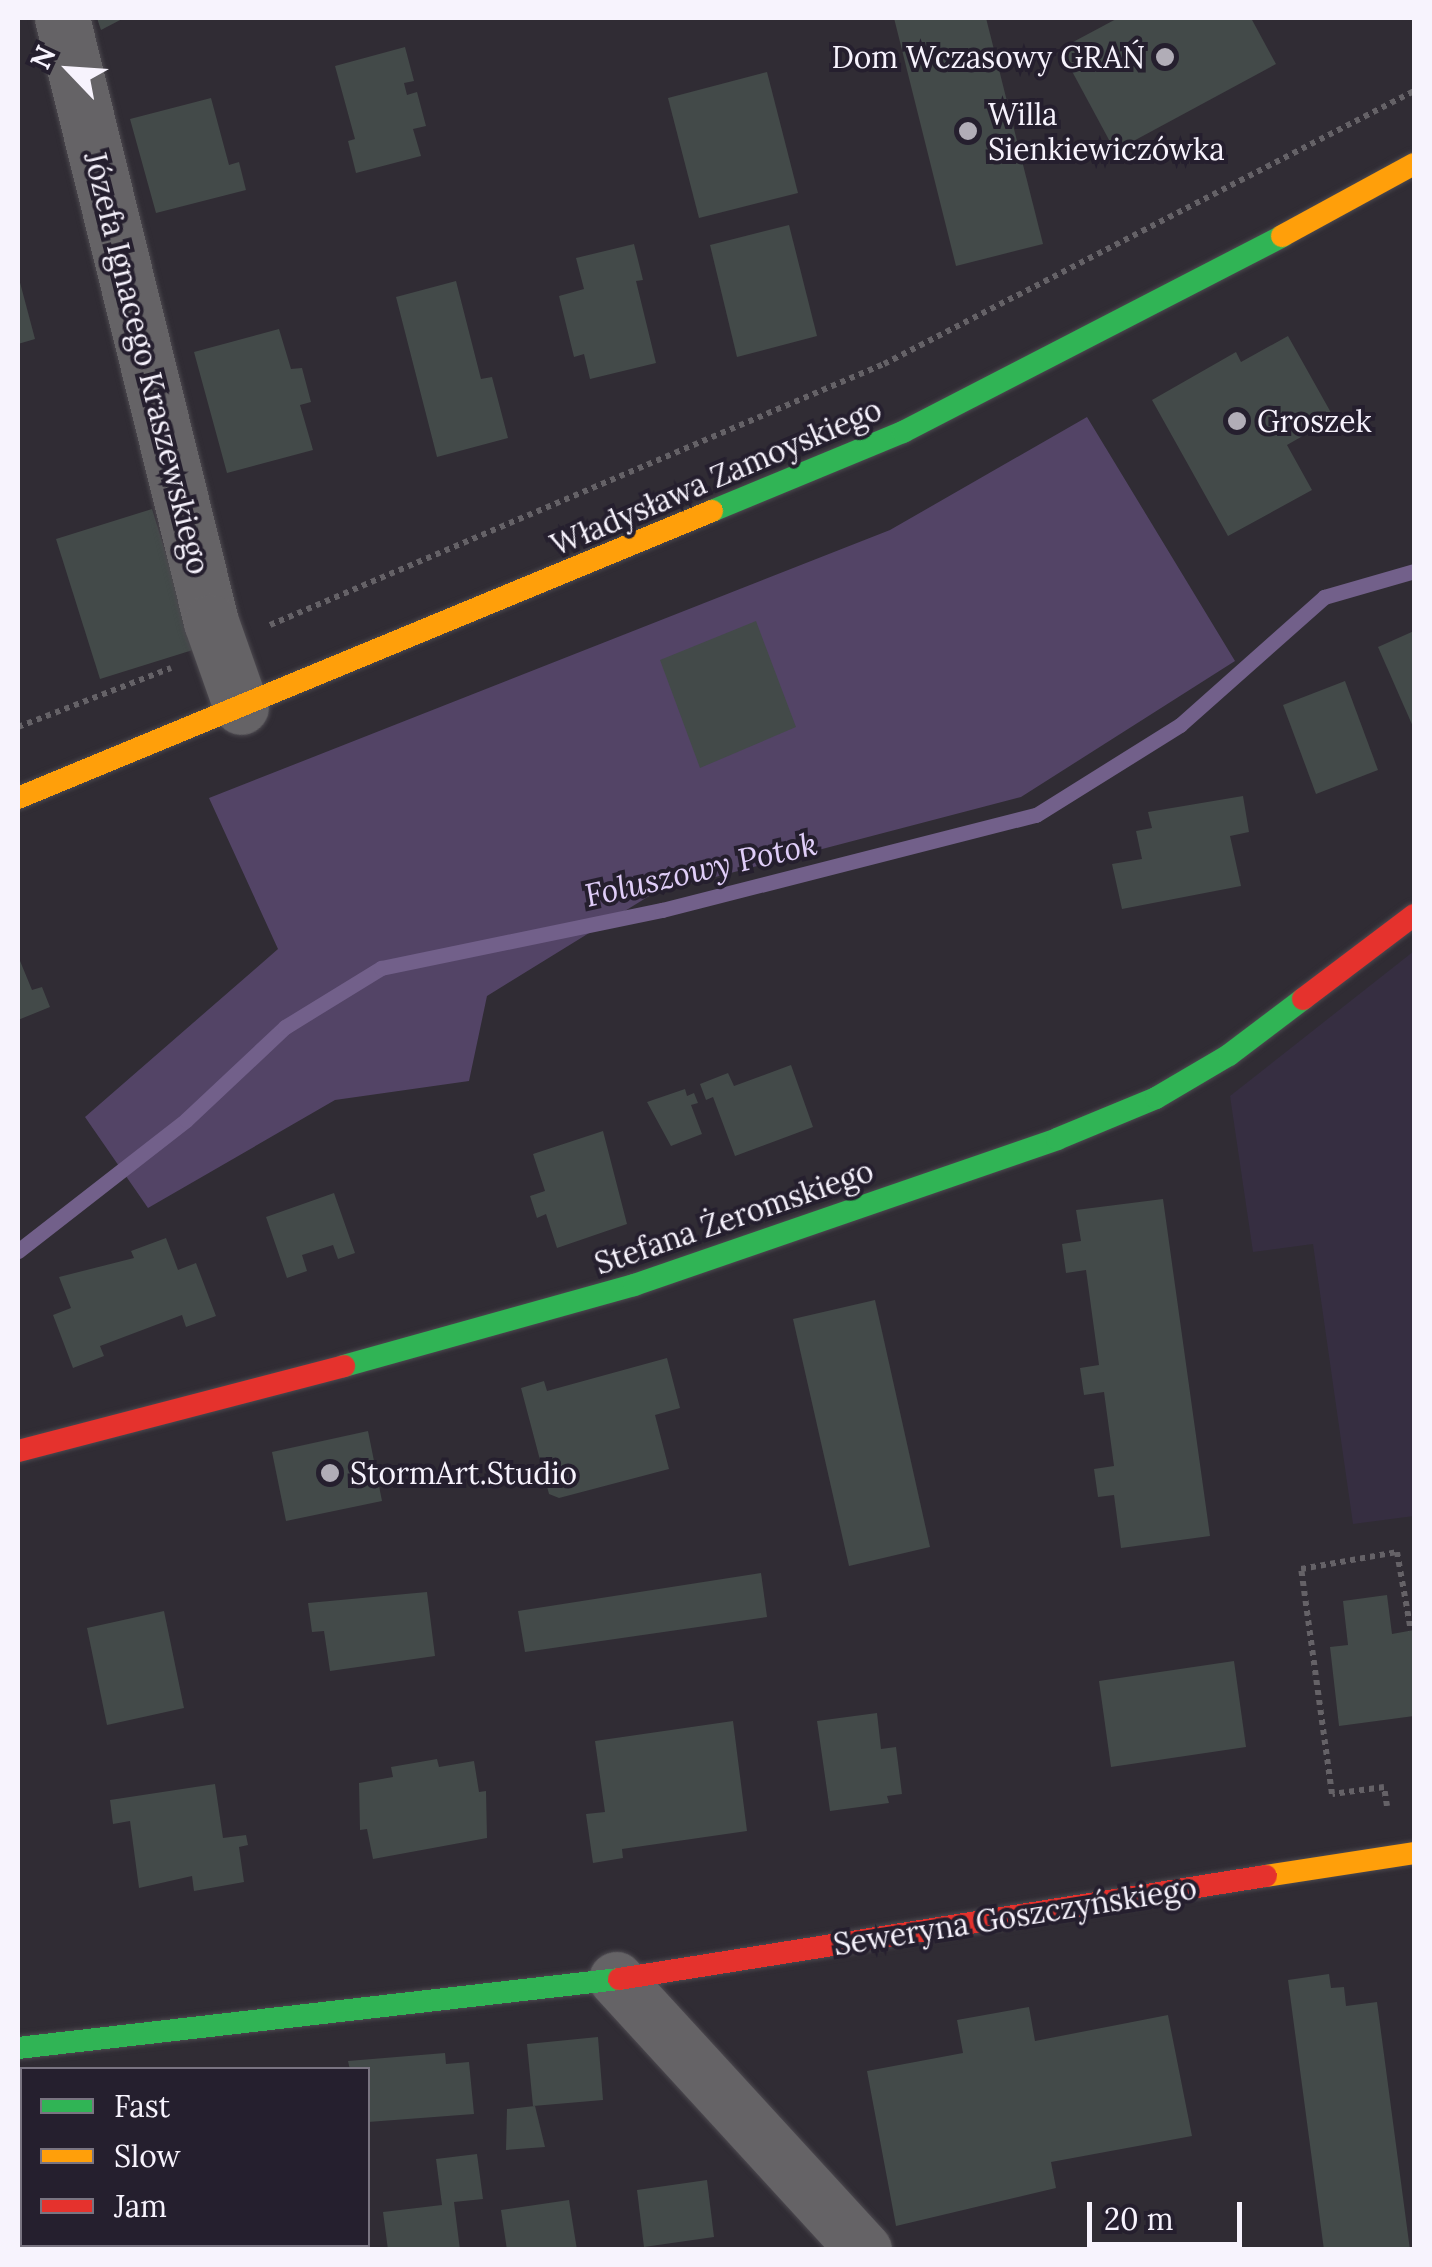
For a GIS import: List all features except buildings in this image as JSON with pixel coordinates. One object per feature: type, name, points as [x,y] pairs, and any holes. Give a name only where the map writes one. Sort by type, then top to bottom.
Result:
[{"type":"street","name":"Józefa Ignacego Kraszewskiego","points":[[62,18],[211,622],[241,706]]},
{"type":"street","name":"Władysława Zamoyskiego","points":[[18,798],[991,392],[1414,164]]},
{"type":"street","name":"Stefana Żeromskiego","points":[[18,1451],[132,1426],[617,1290],[1058,1139],[1156,1098],[1228,1055],[1414,915]]},
{"type":"street","name":"Seweryna Goszczyńskiego","points":[[18,2048],[616,1978],[1404,1855]]},
{"type":"street","points":[[616,1978],[864,2250]]},
{"type":"path","points":[[257,630],[884,364],[1414,91]]},
{"type":"path","points":[[18,727],[182,663]]},
{"type":"path","points":[[1404,1855],[1384,1786],[1332,1794],[1301,1568],[1397,1552],[1411,1631]]},
{"type":"shaded area","points":[[1087,417],[1235,661],[1021,797],[654,893],[487,996],[469,1081],[335,1100],[148,1208],[85,1117],[278,949],[209,798],[890,530]]},
{"type":"shaded area","points":[[1414,951],[1414,1516],[1353,1524],[1313,1244],[1253,1252],[1230,1096]]},
{"type":"waterway","name":"Foluszowy Potok","points":[[18,1251],[186,1120],[285,1027],[381,968],[662,910],[1036,815],[1180,725],[1324,597],[1414,571]]},
{"type":"traffic: fast","points":[[712,511],[903,432],[1282,236]]},
{"type":"traffic: fast","points":[[344,1366],[634,1285],[1057,1139],[1156,1098],[1229,1055],[1303,999]]},
{"type":"traffic: fast","points":[[18,2048],[619,1979]]},
{"type":"traffic: slow","points":[[1282,236],[1414,164]]},
{"type":"traffic: slow","points":[[18,798],[712,511]]},
{"type":"traffic: slow","points":[[1266,1876],[1414,1853]]},
{"type":"traffic: jam","points":[[1303,999],[1414,915]]},
{"type":"traffic: jam","points":[[18,1451],[344,1366]]},
{"type":"traffic: jam","points":[[619,1979],[1266,1876]]},
{"type":"place","name":"Dom Wczasowy GRAŃ","points":[[1165,57]]},
{"type":"place","name":"Willa Sienkiewiczówka","points":[[968,131]]},
{"type":"place","name":"Groszek","points":[[1237,421]]},
{"type":"place","name":"StormArt.Studio","points":[[330,1473]]}]
